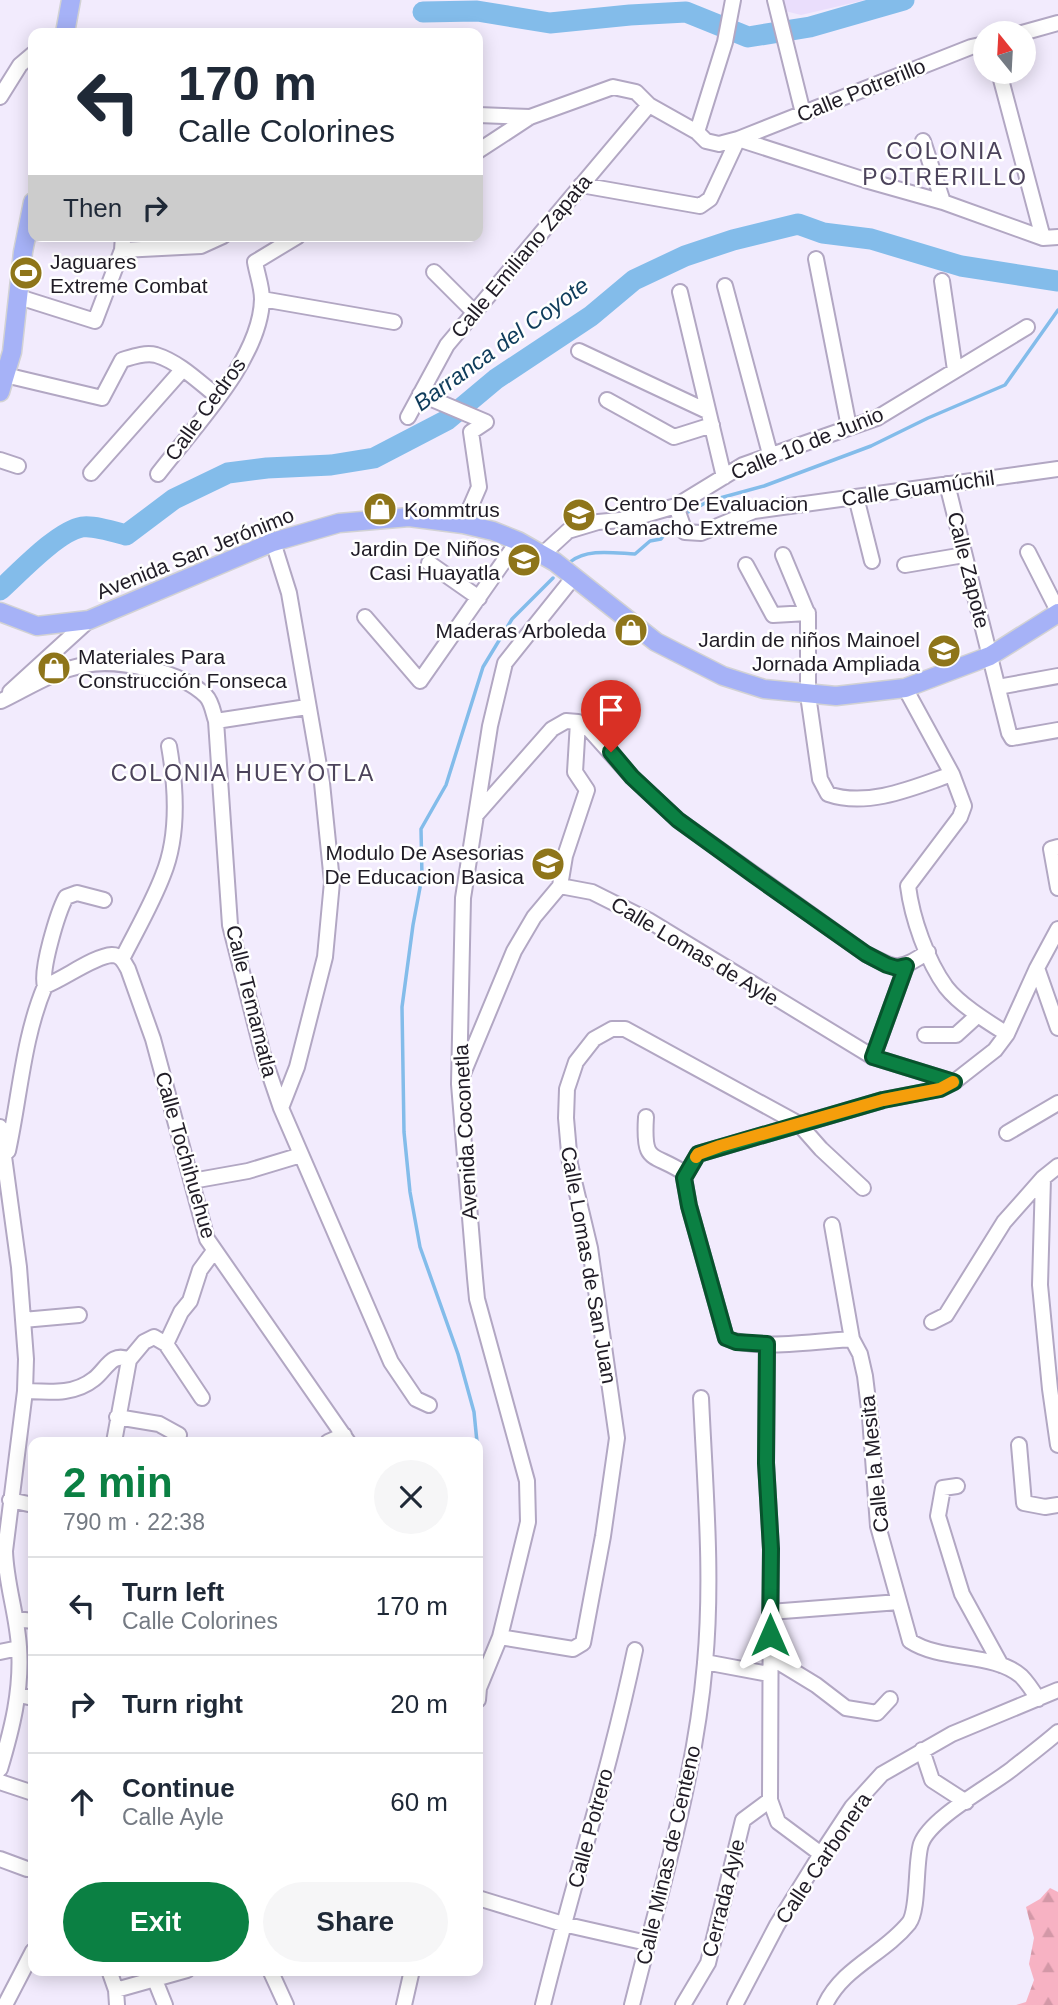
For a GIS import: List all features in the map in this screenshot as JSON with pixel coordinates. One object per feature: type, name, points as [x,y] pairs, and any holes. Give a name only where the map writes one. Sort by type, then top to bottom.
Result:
[{"type":"main road","points":[[66,28],[71,0]]},
{"type":"main road","points":[[2,384],[12,352],[28,227]]},
{"type":"main road","name":"Avenida San Jerónimo","points":[[0,612],[37,626],[89,620],[273,542],[316,529],[362,520],[409,517],[463,524],[493,531],[518,541],[543,554],[656,642],[723,676],[764,689],[836,696],[905,688],[990,656],[1058,612]]},
{"type":"street","points":[[697,132],[725,41],[733,0]]},
{"type":"street","points":[[775,0],[803,113]]},
{"type":"street","points":[[1036,29],[1058,23]]},
{"type":"street","name":"Calle Potrerillo","points":[[738,139],[973,49]]},
{"type":"street","points":[[0,97],[20,65],[28,58]]},
{"type":"street","points":[[1002,84],[1042,238]]},
{"type":"street","points":[[483,148],[530,117],[613,87],[636,92],[649,105],[697,132],[706,141],[719,144],[738,139],[864,180],[943,202],[1042,238],[1058,237]]},
{"type":"street","name":"Calle Emiliano Zapata","points":[[408,418],[423,395],[447,345],[649,105]]},
{"type":"street","points":[[483,115],[530,117]]},
{"type":"street","points":[[581,185],[700,206],[710,199],[738,139]]},
{"type":"street","points":[[923,141],[943,202]]},
{"type":"street","points":[[19,297],[95,321],[122,243],[201,246],[210,242]]},
{"type":"street","name":"Calle Cedros","points":[[158,474],[233,377],[254,338],[262,299],[255,262],[288,242]]},
{"type":"street","points":[[816,259],[849,427]]},
{"type":"street","points":[[434,272],[474,312]]},
{"type":"street","points":[[942,281],[955,370]]},
{"type":"street","points":[[724,286],[770,454]]},
{"type":"street","points":[[680,292],[724,477]]},
{"type":"street","points":[[262,299],[394,322]]},
{"type":"street","name":"Calle 10 de Junio","points":[[543,554],[568,531],[598,522],[631,519],[676,506],[743,465],[877,418],[1027,327]]},
{"type":"street","points":[[579,351],[710,418]]},
{"type":"street","points":[[2,384],[102,398],[122,360],[137,355],[154,354],[183,369],[218,397]]},
{"type":"street","points":[[91,473],[183,369]]},
{"type":"street","points":[[423,395],[484,420],[471,432],[479,487],[463,524]]},
{"type":"street","points":[[607,401],[674,437],[710,418]]},
{"type":"street","points":[[0,460],[18,466]]},
{"type":"street","name":"Calle Guamúchil","points":[[676,506],[685,532],[701,533],[754,511],[1058,470]]},
{"type":"street","name":"Calle Zapote","points":[[947,484],[1012,738],[1058,730]]},
{"type":"street","points":[[856,497],[872,561]]},
{"type":"street","points":[[365,617],[420,681],[518,541]]},
{"type":"street","points":[[273,542],[289,593],[322,783],[332,882],[325,957],[297,1067],[281,1108]]},
{"type":"street","points":[[1028,552],[1058,612]]},
{"type":"street","points":[[783,555],[808,613],[808,695],[820,779],[828,794],[848,799],[877,797],[953,774]]},
{"type":"street","points":[[905,565],[964,555]]},
{"type":"street","points":[[429,564],[479,598]]},
{"type":"street","points":[[746,565],[773,615],[808,613]]},
{"type":"street","name":"Avenida Coconetla","points":[[483,1679],[500,1637],[528,1522],[527,1481],[477,1299],[459,1084],[463,898],[490,726],[505,663],[573,578]]},
{"type":"street","points":[[0,701],[89,620]]},
{"type":"street","name":"Calle Temamatla","points":[[0,701],[58,673],[86,664],[121,663],[154,670],[197,688],[209,699],[216,721],[230,925],[263,1055],[281,1108],[391,1362],[416,1399],[429,1405]]},
{"type":"street","points":[[998,687],[1058,676]]},
{"type":"street","points":[[905,688],[953,774],[964,806],[960,817],[908,886],[912,915],[947,988],[978,1015],[1007,1034]]},
{"type":"street","points":[[216,721],[307,706]]},
{"type":"street","points":[[475,816],[552,729],[566,721],[578,722],[589,729],[632,777],[678,820],[866,954],[897,968],[906,966],[928,952]]},
{"type":"street","points":[[459,1084],[514,951],[534,917],[560,886],[565,856],[587,790],[575,772],[578,722]]},
{"type":"street","points":[[45,986],[97,960],[114,955],[122,959],[164,874],[169,854],[176,793],[169,746]]},
{"type":"street","points":[[1054,848],[1058,888]]},
{"type":"street","name":"Calle Lomas de Ayle","points":[[560,886],[592,892],[648,920],[873,1057],[954,1082]]},
{"type":"street","points":[[5,1160],[15,1119],[31,1024],[45,986],[43,980],[50,945],[61,908],[66,897],[78,893],[104,900]]},
{"type":"street","points":[[852,1339],[767,1344],[736,1342],[726,1338],[687,1197],[684,1178],[686,1174],[698,1154],[883,1100],[940,1089],[954,1082],[995,1050],[1007,1034],[1058,929]]},
{"type":"street","name":"Calle Tochihuehue","points":[[122,959],[153,1039],[207,1239],[345,1437]]},
{"type":"street","points":[[873,1057],[906,966]]},
{"type":"street","points":[[1037,968],[1058,1028]]},
{"type":"street","points":[[925,1035],[956,1035],[978,1015]]},
{"type":"street","name":"Calle Lomas de San Juan","points":[[500,1637],[573,1648],[583,1643],[603,1536],[617,1438],[590,1248],[570,1164],[566,1118],[567,1089],[576,1062],[594,1039],[612,1029],[625,1029],[799,1124]]},
{"type":"street","points":[[1007,1133],[1058,1103]]},
{"type":"street","points":[[646,1117],[648,1153],[654,1159],[671,1163],[686,1174]]},
{"type":"street","points":[[799,1124],[821,1149],[863,1188]]},
{"type":"street","points":[[0,1127],[19,1267],[25,1391],[5,1551],[26,1696],[0,1769]]},
{"type":"street","points":[[192,1181],[248,1171],[301,1155]]},
{"type":"street","points":[[932,1322],[946,1315],[1004,1222],[1043,1178],[1058,1166]]},
{"type":"street","points":[[1043,1178],[1040,1285],[1058,1445]]},
{"type":"street","name":"Calle la Mesita","points":[[832,1225],[852,1339],[860,1354],[865,1376],[878,1527],[910,1641],[927,1649],[1001,1665],[1020,1675],[1038,1699]]},
{"type":"street","points":[[166,1344],[181,1312],[190,1301],[200,1270],[214,1251]]},
{"type":"street","points":[[23,1320],[79,1315]]},
{"type":"street","points":[[115,1437],[129,1360],[145,1342],[154,1337],[166,1344],[202,1398]]},
{"type":"street","points":[[767,1344],[766,1463],[771,1549],[770,1800],[778,1822],[821,1854]]},
{"type":"street","points":[[25,1391],[79,1389],[97,1377],[114,1358],[122,1356],[129,1360]]},
{"type":"street","name":"Calle Minas de Centeno","points":[[632,2005],[689,1781],[705,1662],[709,1564],[701,1398]]},
{"type":"street","points":[[117,1417],[159,1424],[179,1435]]},
{"type":"street","points":[[1019,1445],[1024,1503],[1045,1507],[1058,1505]]},
{"type":"street","points":[[957,1486],[943,1488],[938,1516],[962,1594],[1001,1665]]},
{"type":"street","points":[[10,1500],[28,1504]]},
{"type":"street","points":[[770,1612],[899,1602]]},
{"type":"street","points":[[16,1619],[28,1620]]},
{"type":"street","points":[[0,1652],[19,1648]]},
{"type":"street","name":"Calle Potrero","points":[[543,2005],[623,1706],[635,1650]]},
{"type":"street","points":[[770,1657],[846,1707],[877,1713],[890,1699]]},
{"type":"street","points":[[705,1662],[769,1674]]},
{"type":"street","name":"Calle Carbonera","points":[[735,2005],[777,1925],[821,1854],[852,1807],[882,1774],[922,1750],[992,1716],[1058,1690]]},
{"type":"street","points":[[825,2005],[831,1993],[855,1968],[886,1948],[911,1920],[922,1842],[945,1815],[1058,1732]]},
{"type":"street","points":[[922,1750],[932,1780],[966,1802]]},
{"type":"street","points":[[0,1782],[28,1791]]},
{"type":"street","name":"Cerrada Ayle","points":[[683,2005],[708,1963],[743,1820],[770,1800]]},
{"type":"street","points":[[0,1859],[28,1869]]},
{"type":"street","points":[[483,1900],[563,1924],[648,1943]]},
{"type":"street","points":[[5,2005],[28,1961]]},
{"type":"street","points":[[111,1976],[117,1997],[151,1976]]},
{"type":"street","points":[[153,1976],[165,2005]]},
{"type":"street","points":[[273,1976],[286,2005]]},
{"type":"street","points":[[404,2005],[408,1976]]},
{"type":"shaded area","points":[[781,0],[865,0],[801,15],[785,11]]},
{"type":"green space","points":[[1050,1888],[1058,1892],[1058,2005],[1016,2005],[1026,2002],[1034,1980],[1029,1964],[1034,1938],[1026,1907],[1040,1899]]},
{"type":"waterway","points":[[423,12],[477,11],[550,23],[686,12],[748,37],[810,27],[904,0]]},
{"type":"waterway","name":"Barranca del Coyote","points":[[0,590],[39,554],[72,530],[92,527],[126,535],[174,499],[228,473],[331,465],[374,458],[447,420],[496,379],[591,316],[634,280],[685,256],[733,240],[798,224],[823,233],[871,239],[961,266],[1058,281]]},
{"type":"waterway","points":[[688,512],[709,501],[764,486],[871,446],[1005,385],[1058,310]]},
{"type":"waterway","points":[[570,562],[593,553],[635,554],[650,541],[661,539],[672,524]]},
{"type":"waterway","points":[[476,1437],[474,1412],[458,1354],[420,1247],[410,1192],[404,1132],[402,1007],[422,877],[421,829],[446,785],[483,667],[512,619],[553,578]]},
{"type":"slow traffic","points":[[696,1157],[720,1146],[883,1100],[940,1089],[953,1082]]},
{"type":"place","name":"Jaguares Extreme Combat","points":[[26,273]]},
{"type":"place","name":"Kommtrus","points":[[380,509]]},
{"type":"place","name":"Centro De Evaluacion Camacho Extreme","points":[[579,515]]},
{"type":"place","name":"Jardin De Niños Casi Huayatla","points":[[524,560]]},
{"type":"place","name":"Maderas Arboleda","points":[[631,630]]},
{"type":"place","name":"Jardin de niños Mainoel Jornada Ampliada","points":[[944,651]]},
{"type":"place","name":"Materiales Para Construcción Fonseca","points":[[54,668]]},
{"type":"place","name":"Modulo De Asesorias De Educacion Basica","points":[[548,864]]},
{"type":"district","name":"COLONIA POTRERILLO","points":[[945,164]]},
{"type":"district","name":"COLONIA HUEYOTLA","points":[[243,773]]},
{"type":"route","points":[[611,752],[632,777],[678,820],[866,954],[897,968],[906,966],[873,1057],[954,1082],[940,1089],[883,1100],[720,1146],[698,1154],[684,1178],[689,1206],[726,1338],[736,1342],[767,1344],[766,1463],[771,1549],[770,1635]]}]
